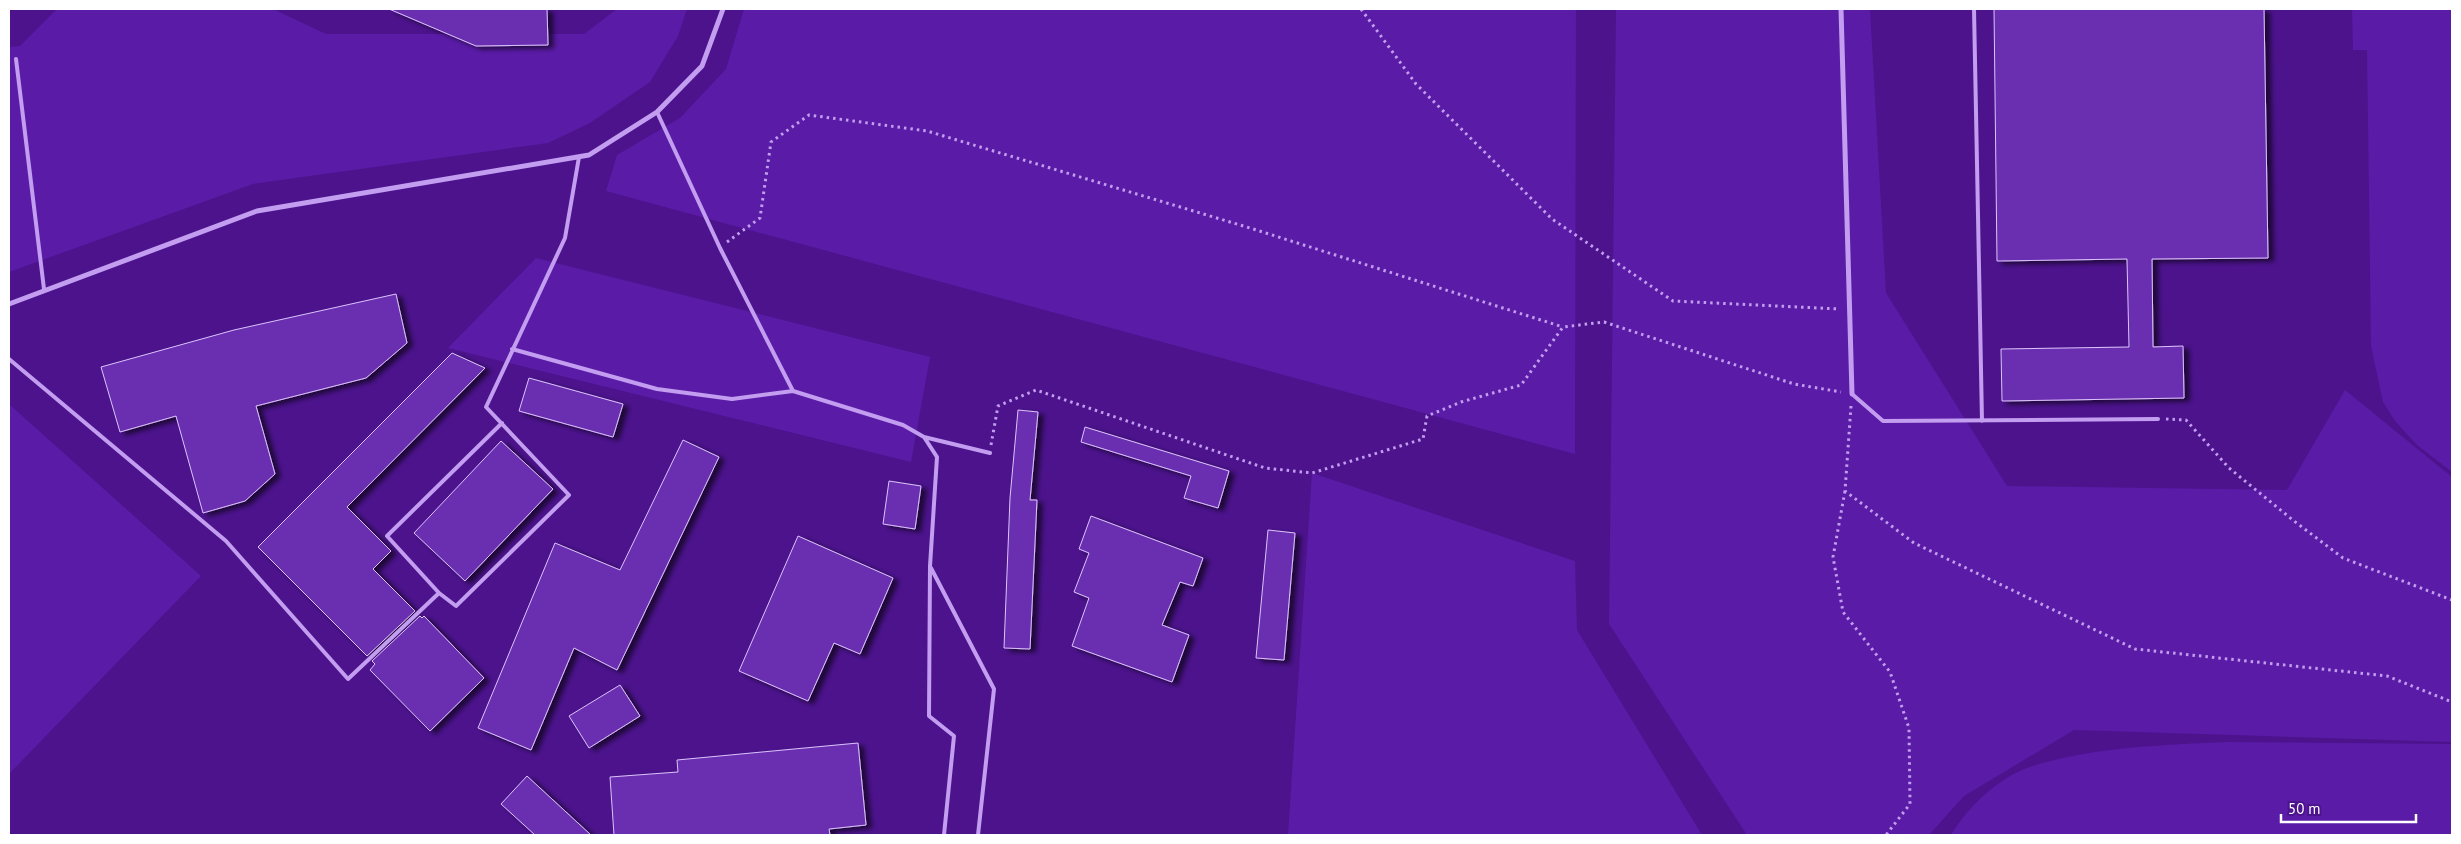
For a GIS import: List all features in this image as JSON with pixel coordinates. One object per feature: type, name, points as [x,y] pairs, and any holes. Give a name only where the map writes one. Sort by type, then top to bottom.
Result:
[{"type":"street","points":[[9,304],[44,289],[257,211],[589,155],[657,112],[702,66],[722,9]]},
{"type":"street","points":[[1841,9],[1852,394]]},
{"type":"lane","points":[[1974,9],[1982,421]]},
{"type":"lane","points":[[16,59],[44,289]]},
{"type":"lane","points":[[657,112],[720,248],[793,391]]},
{"type":"lane","points":[[502,424],[387,536],[439,593],[456,606],[569,495],[486,407],[565,238],[579,157]]},
{"type":"lane","points":[[512,349],[657,388],[732,399],[793,391],[903,425],[924,437],[990,453]]},
{"type":"lane","points":[[9,359],[226,541],[348,679],[439,593]]},
{"type":"lane","points":[[1852,394],[1883,421],[2158,419]]},
{"type":"lane","points":[[924,437],[937,456],[930,566],[929,716],[954,736],[944,835]]},
{"type":"lane","points":[[930,566],[994,689],[978,835]]},
{"type":"path","points":[[1361,9],[1416,84],[1552,219],[1672,301],[1850,309]]},
{"type":"path","points":[[720,248],[760,218],[771,142],[809,115],[927,131],[1250,228],[1563,326],[1604,322],[1794,384],[1852,394],[1845,491],[1833,557],[1843,612],[1890,672],[1909,728],[1910,804],[1886,835]]},
{"type":"path","points":[[990,453],[998,406],[1036,390],[1265,468],[1312,473],[1423,439],[1427,416],[1461,402],[1521,385],[1563,326]]},
{"type":"path","points":[[2158,419],[2186,420],[2228,468],[2343,558],[2452,600]]},
{"type":"path","points":[[1845,491],[1914,543],[2135,649],[2387,676],[2452,702]]},
{"type":"shaded area","points":[[57,9],[273,9],[326,34],[584,34],[617,9],[687,9],[678,36],[650,82],[590,123],[548,143],[253,184],[9,272],[9,47],[20,46]]},
{"type":"shaded area","points":[[744,9],[1576,9],[1575,454],[606,191],[617,155],[680,118],[726,69]]},
{"type":"shaded area","points":[[1616,9],[1870,9],[1886,293],[2007,486],[2287,490],[2345,390],[2452,477],[2452,742],[2074,730],[1964,796],[1929,835],[1747,835],[1609,624]]},
{"type":"shaded area","points":[[2352,9],[2452,9],[2452,472],[2417,445],[2395,421],[2383,402],[2371,346],[2367,50],[2353,50]]},
{"type":"shaded area","points":[[536,258],[930,357],[911,462],[448,348]]},
{"type":"shaded area","points":[[9,404],[201,576],[9,774]]},
{"type":"shaded area","points":[[1312,473],[1575,561],[1577,630],[1702,835],[1288,835]]},
{"type":"shaded area","points":[[2227,742],[2452,744],[2452,835],[1951,835],[1965,815],[1994,787],[2027,768],[2050,761],[2100,751]]},
{"type":"building","points":[[389,9],[547,9],[548,45],[476,46]]},
{"type":"building","points":[[1994,9],[2264,9],[2268,258],[2152,259],[2153,347],[2183,346],[2184,398],[2002,401],[2001,349],[2129,347],[2127,259],[1997,261]]},
{"type":"building","points":[[396,294],[407,343],[366,378],[256,406],[275,474],[245,501],[203,513],[176,416],[120,432],[101,367],[234,330]]},
{"type":"building","points":[[452,353],[485,368],[347,507],[391,551],[373,569],[415,611],[367,656],[258,547]]},
{"type":"building","points":[[529,378],[623,404],[613,437],[519,411]]},
{"type":"building","points":[[1018,410],[1038,412],[1030,500],[1037,500],[1030,649],[1004,648],[1010,498]]},
{"type":"building","points":[[1085,427],[1229,471],[1218,508],[1184,498],[1191,476],[1081,442]]},
{"type":"building","points":[[683,440],[719,457],[617,670],[574,648],[531,750],[478,728],[555,543],[620,570]]},
{"type":"building","points":[[501,441],[553,489],[465,581],[414,533]]},
{"type":"building","points":[[889,481],[921,486],[915,529],[883,524]]},
{"type":"building","points":[[1091,516],[1203,558],[1193,586],[1180,582],[1162,625],[1189,635],[1172,682],[1072,646],[1089,598],[1074,592],[1089,553],[1079,549]]},
{"type":"building","points":[[1268,530],[1295,533],[1284,660],[1256,658]]},
{"type":"building","points":[[798,536],[893,578],[860,654],[834,643],[808,701],[739,671]]},
{"type":"building","points":[[420,616],[422,618],[424,616],[484,678],[430,731],[370,670],[375,664],[372,661]]},
{"type":"building","points":[[620,685],[640,716],[589,748],[569,716]]},
{"type":"building","points":[[858,743],[866,825],[829,829],[830,835],[614,835],[610,777],[678,772],[677,760]]},
{"type":"building","points":[[527,776],[591,835],[535,835],[501,804]]}]
